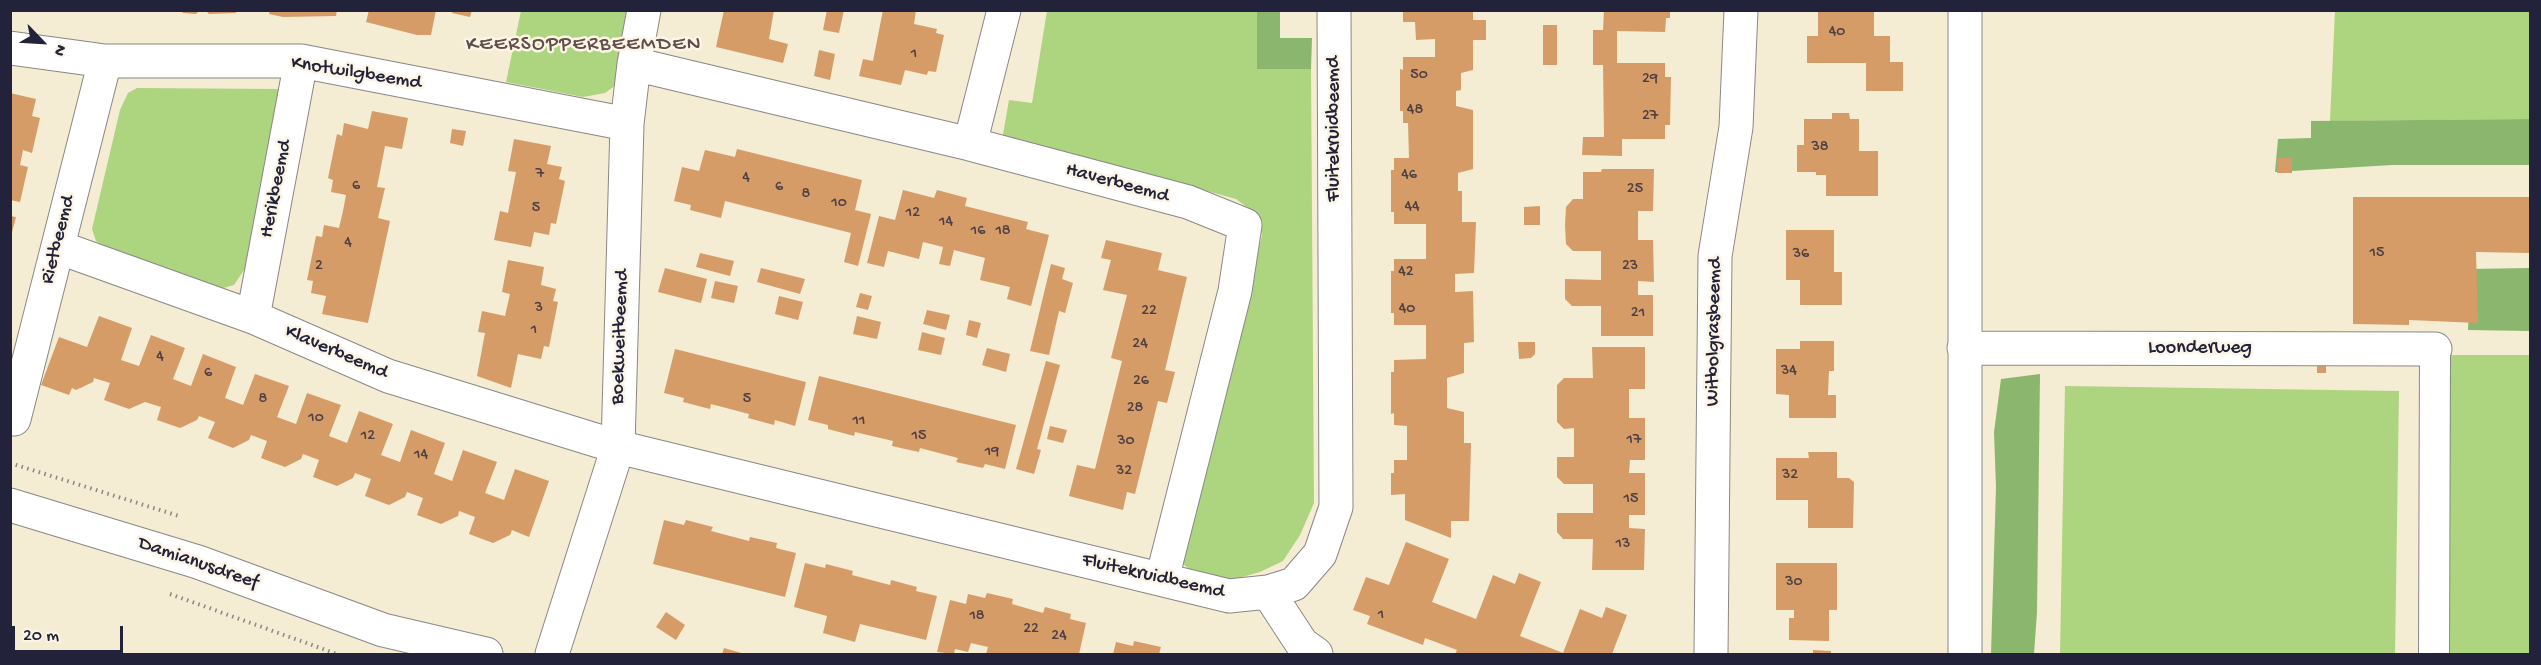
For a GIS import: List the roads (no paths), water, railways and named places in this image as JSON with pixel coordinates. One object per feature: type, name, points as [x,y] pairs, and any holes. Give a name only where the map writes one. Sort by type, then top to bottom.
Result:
[{"type":"street","name":"Boekweitbeemd","points":[[552,654],[618,447],[627,124],[634,64],[644,10]]},
{"type":"street","points":[[970,144],[1004,10]]},
{"type":"street","name":"Fluitekruidbeemd","points":[[618,447],[1229,596],[1269,592],[1294,584],[1320,554],[1336,507],[1334,10]]},
{"type":"street","name":"Witbolgrasbeemd","points":[[1711,654],[1715,256],[1736,127],[1741,10]]},
{"type":"street","points":[[1965,10],[1965,654]]},
{"type":"street","name":"Knotwilgbeemd","points":[[10,48],[105,61],[301,61],[627,124]]},
{"type":"street","name":"Rietbeemd","points":[[14,419],[105,61]]},
{"type":"street","name":"Herikbeemd","points":[[253,317],[301,61]]},
{"type":"street","name":"Haverbeemd","points":[[634,64],[970,144],[1188,202],[1245,225],[1235,291],[1162,579]]},
{"type":"street","name":"Klaverbeemd","points":[[58,247],[253,317],[388,376],[618,447]]},
{"type":"street","name":"Loonderweg","points":[[1964,348],[2435,349]]},
{"type":"street","points":[[2434,654],[2435,349]]},
{"type":"street","name":"Damianusdreef","points":[[10,505],[198,562],[383,630],[486,654]]},
{"type":"street","points":[[1269,592],[1302,644],[1316,654]]},
{"type":"street","name":"Damianusdreef","points":[[383,630],[424,654]]},
{"type":"district","name":"KEERSOPPERBEEMDEN","points":[[584,46]]}]
